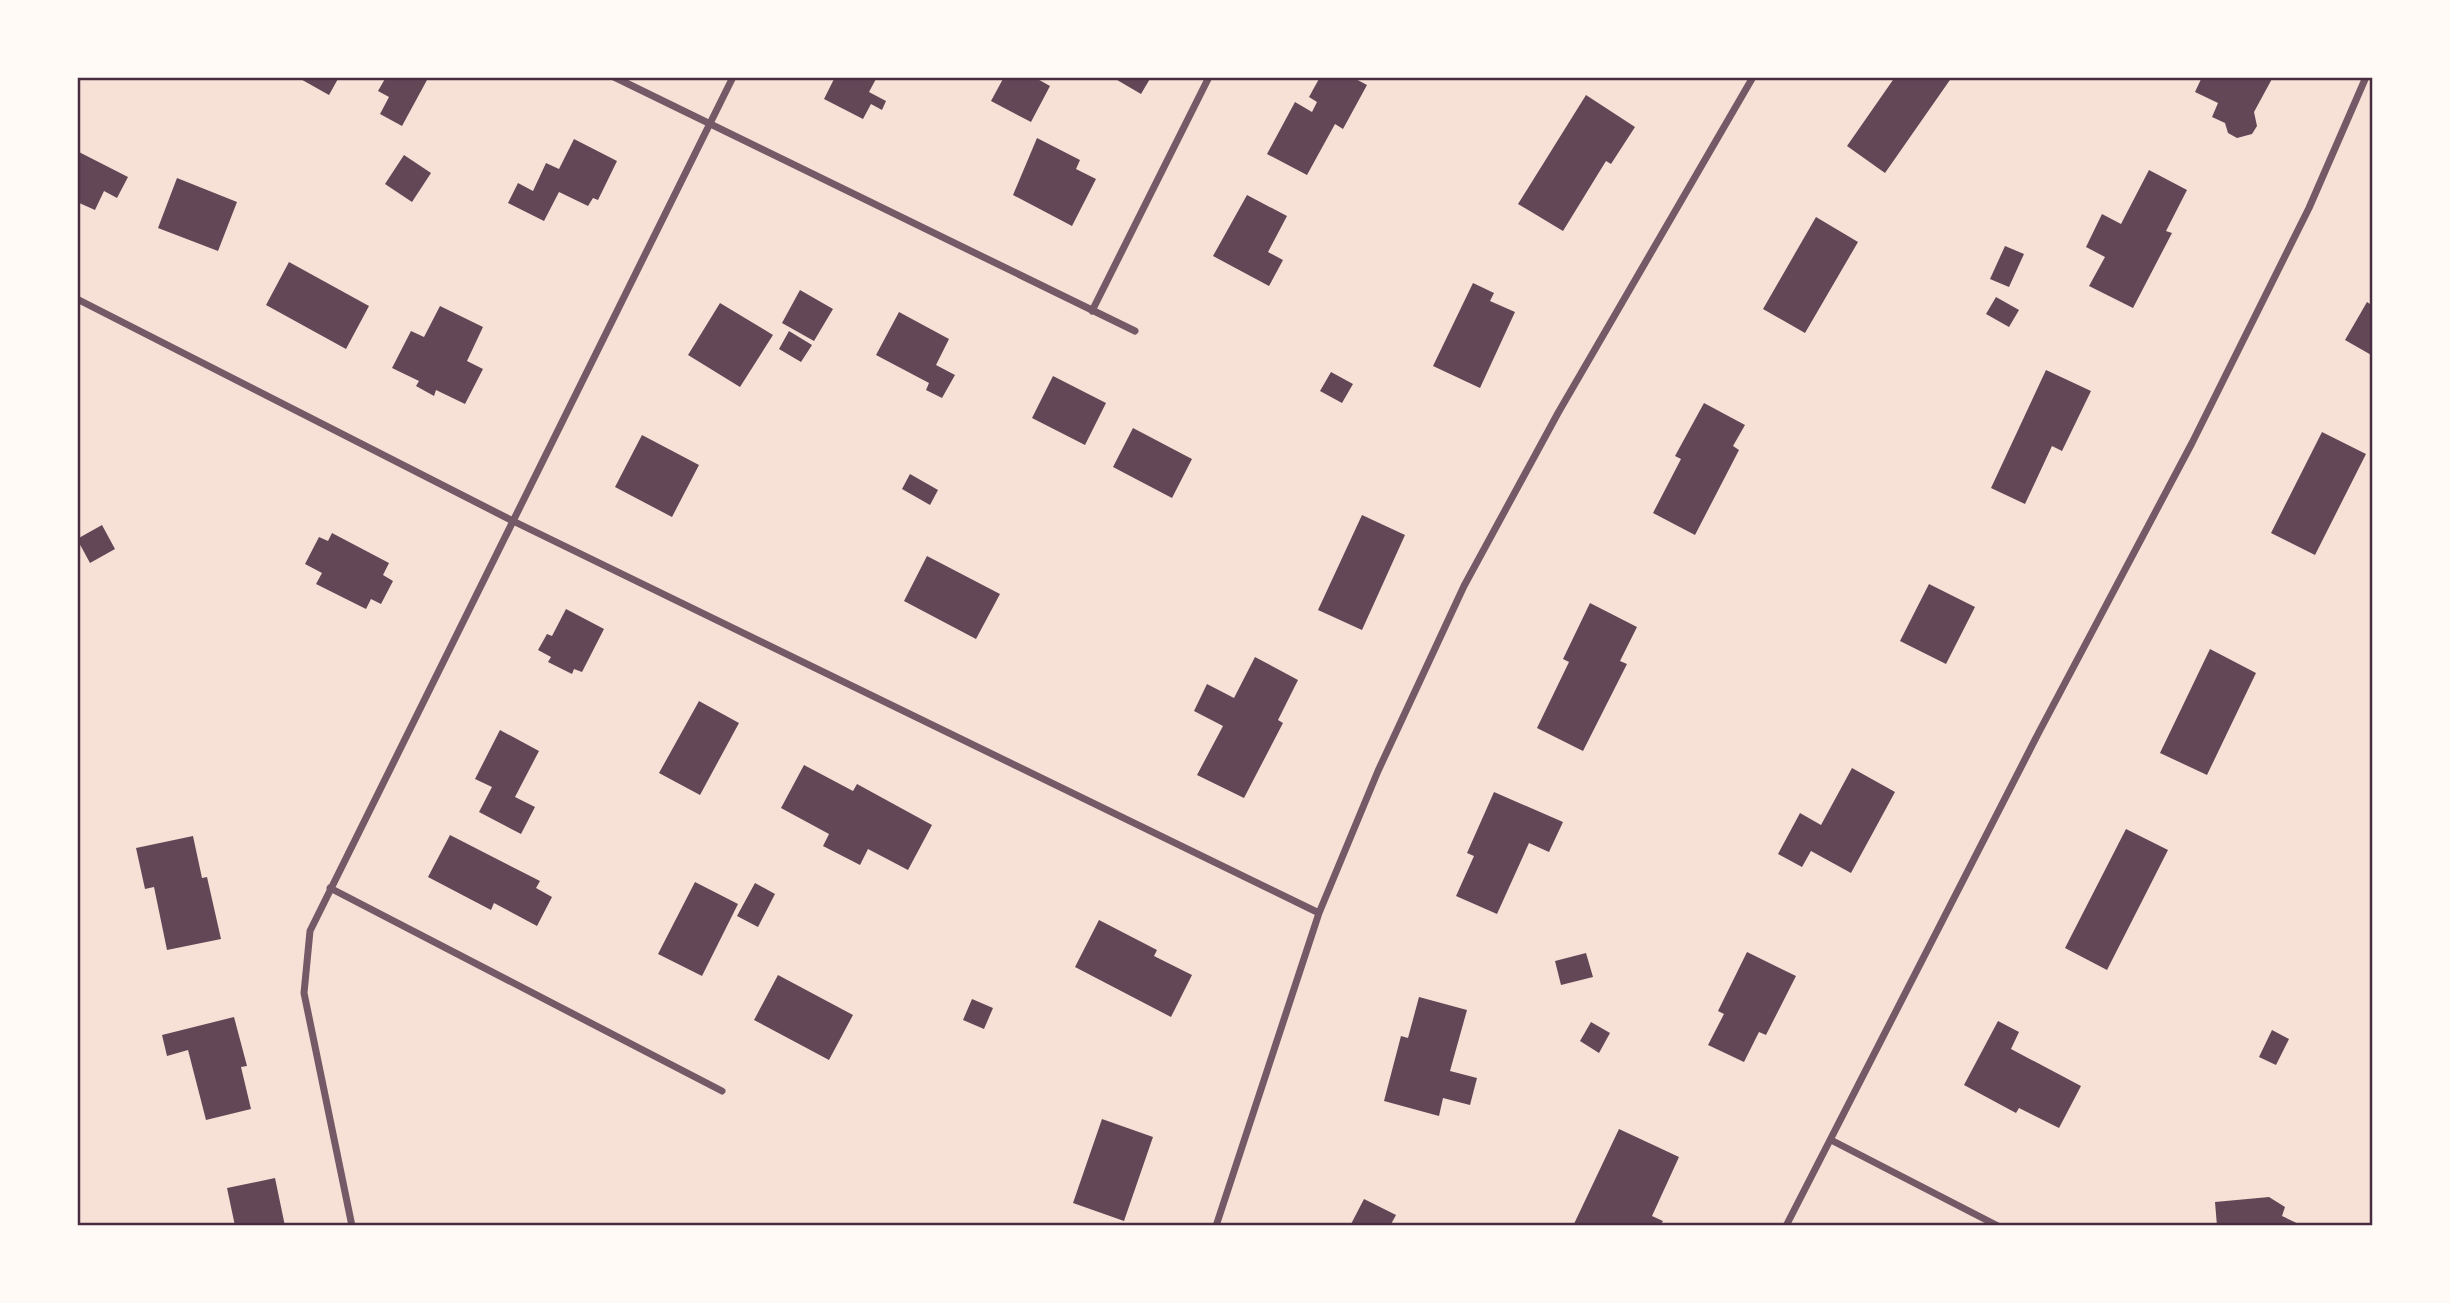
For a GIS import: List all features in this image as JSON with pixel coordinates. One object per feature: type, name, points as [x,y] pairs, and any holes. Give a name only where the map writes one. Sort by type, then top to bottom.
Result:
[{"type":"street","points":[[614,77],[1135,331]]},
{"type":"street","points":[[352,1226],[304,993],[310,931],[733,77]]},
{"type":"street","points":[[1092,311],[1209,77]]},
{"type":"street","points":[[1216,1226],[1236,1156],[1319,913],[1378,771],[1464,586],[1558,413],[1753,77]]},
{"type":"street","points":[[1786,1226],[2039,732],[2192,443],[2309,208],[2367,77]]},
{"type":"street","points":[[77,299],[513,521],[1319,913]]},
{"type":"street","points":[[330,888],[722,1091]]},
{"type":"street","points":[[1831,1140],[1998,1226]]},
{"type":"building","points":[[297,77],[339,77],[329,95]]},
{"type":"building","points":[[386,77],[421,77],[427,80],[402,126],[380,114],[389,97],[378,91]]},
{"type":"building","points":[[835,77],[877,77],[869,92],[886,101],[882,110],[871,104],[863,119],[824,99]]},
{"type":"building","points":[[1004,77],[1034,77],[1050,86],[1031,122],[991,101]]},
{"type":"building","points":[[1112,77],[1151,77],[1141,94]]},
{"type":"building","points":[[1320,77],[1352,77],[1367,85],[1343,129],[1335,124],[1307,175],[1267,154],[1295,102],[1312,112],[1317,102],[1309,97]]},
{"type":"building","points":[[1895,77],[1952,77],[1885,173],[1847,146]]},
{"type":"building","points":[[2202,77],[2273,77],[2254,112],[2257,126],[2252,134],[2237,138],[2228,133],[2225,123],[2212,117],[2218,103],[2195,92]]},
{"type":"building","points":[[1586,95],[1635,127],[1611,164],[1606,161],[1563,231],[1518,204]]},
{"type":"building","points":[[1037,138],[1080,160],[1076,169],[1096,179],[1072,226],[1013,195]]},
{"type":"building","points":[[574,139],[617,161],[598,200],[593,198],[588,206],[559,192],[544,221],[508,203],[518,183],[533,191],[546,163],[559,169]]},
{"type":"building","points":[[77,151],[128,177],[117,198],[104,191],[95,210],[77,202]]},
{"type":"building","points":[[404,155],[431,173],[412,202],[385,184]]},
{"type":"building","points":[[2149,170],[2187,190],[2166,231],[2172,233],[2133,308],[2089,286],[2105,257],[2086,247],[2102,214],[2121,224]]},
{"type":"building","points":[[177,178],[237,202],[218,251],[158,228]]},
{"type":"building","points":[[1247,195],[1287,216],[1268,252],[1283,260],[1269,286],[1213,256]]},
{"type":"building","points":[[1816,217],[1858,242],[1805,333],[1763,309]]},
{"type":"building","points":[[2005,246],[2024,254],[2009,287],[1990,279]]},
{"type":"building","points":[[289,262],[369,306],[346,349],[266,305]]},
{"type":"building","points":[[1473,283],[1494,293],[1490,301],[1515,312],[1480,388],[1433,366]]},
{"type":"building","points":[[800,290],[833,309],[814,341],[782,323]]},
{"type":"building","points":[[1996,297],[2019,310],[2009,327],[1986,314]]},
{"type":"building","points":[[2367,302],[2373,306],[2373,356],[2345,340]]},
{"type":"building","points":[[720,303],[773,335],[740,387],[688,355]]},
{"type":"building","points":[[440,306],[483,327],[467,361],[483,369],[465,404],[436,390],[434,396],[416,386],[419,381],[392,368],[411,331],[424,337]]},
{"type":"building","points":[[899,312],[949,339],[936,365],[955,375],[942,398],[926,390],[929,383],[876,355]]},
{"type":"building","points":[[789,331],[812,345],[801,362],[779,349]]},
{"type":"building","points":[[2046,370],[2091,391],[2062,451],[2052,446],[2025,504],[1991,488]]},
{"type":"building","points":[[1331,372],[1353,384],[1342,403],[1320,391]]},
{"type":"building","points":[[1053,376],[1106,403],[1085,445],[1032,418]]},
{"type":"building","points":[[1704,403],[1745,425],[1733,446],[1739,450],[1695,535],[1653,513],[1681,459],[1675,456]]},
{"type":"building","points":[[1133,428],[1192,459],[1172,498],[1113,467]]},
{"type":"building","points":[[2322,432],[2366,454],[2315,555],[2271,533]]},
{"type":"building","points":[[642,435],[699,465],[672,517],[615,487]]},
{"type":"building","points":[[910,474],[938,490],[930,505],[902,489]]},
{"type":"building","points":[[1362,515],[1405,535],[1362,630],[1318,610]]},
{"type":"building","points":[[102,525],[115,549],[90,563],[77,539]]},
{"type":"building","points":[[332,533],[389,563],[383,575],[393,581],[381,604],[371,599],[366,609],[316,584],[322,573],[305,564],[319,537],[328,541]]},
{"type":"building","points":[[927,556],[1000,594],[976,639],[904,601]]},
{"type":"building","points":[[1929,584],[1975,607],[1946,664],[1900,641]]},
{"type":"building","points":[[1590,603],[1637,627],[1620,661],[1627,664],[1583,751],[1537,728],[1569,662],[1563,659]]},
{"type":"building","points":[[566,609],[604,629],[582,672],[574,669],[572,674],[548,662],[551,657],[538,650],[547,634],[552,636]]},
{"type":"building","points":[[2210,649],[2256,673],[2207,775],[2160,753]]},
{"type":"building","points":[[1255,657],[1298,680],[1278,720],[1283,723],[1244,798],[1197,775],[1223,726],[1194,711],[1207,684],[1234,698]]},
{"type":"building","points":[[699,701],[739,723],[700,795],[659,773]]},
{"type":"building","points":[[500,730],[539,751],[515,797],[535,807],[521,834],[479,812],[492,787],[475,779]]},
{"type":"building","points":[[804,765],[853,791],[857,784],[932,825],[908,870],[868,849],[860,865],[823,846],[829,834],[781,808]]},
{"type":"building","points":[[1852,768],[1895,792],[1851,873],[1811,851],[1802,867],[1778,854],[1800,813],[1821,825]]},
{"type":"building","points":[[1494,792],[1563,822],[1549,852],[1529,843],[1497,914],[1456,896],[1474,856],[1467,853]]},
{"type":"building","points":[[2126,829],[2168,850],[2107,970],[2065,948]]},
{"type":"building","points":[[450,835],[540,881],[536,888],[552,897],[537,926],[494,903],[491,910],[428,877]]},
{"type":"building","points":[[193,836],[202,878],[207,877],[221,939],[167,950],[154,887],[145,889],[136,848]]},
{"type":"building","points":[[695,882],[738,904],[702,976],[658,954]]},
{"type":"building","points":[[755,883],[775,894],[758,927],[737,916]]},
{"type":"building","points":[[1099,920],[1157,950],[1154,956],[1192,975],[1171,1017],[1075,967]]},
{"type":"building","points":[[1747,952],[1796,976],[1766,1035],[1759,1032],[1744,1062],[1708,1045],[1724,1014],[1718,1011]]},
{"type":"building","points":[[1586,953],[1593,977],[1561,985],[1555,961]]},
{"type":"building","points":[[778,975],[853,1015],[829,1060],[754,1020]]},
{"type":"building","points":[[1419,997],[1467,1010],[1450,1071],[1477,1078],[1470,1105],[1443,1098],[1439,1116],[1384,1101],[1401,1036],[1408,1038]]},
{"type":"building","points":[[972,999],[993,1008],[984,1029],[963,1020]]},
{"type":"building","points":[[234,1017],[247,1066],[241,1067],[251,1109],[206,1120],[188,1050],[167,1056],[162,1035]]},
{"type":"building","points":[[1998,1021],[2019,1032],[2011,1049],[2081,1086],[2059,1128],[2019,1108],[2016,1113],[1964,1085]]},
{"type":"building","points":[[1591,1022],[1610,1033],[1599,1053],[1580,1041]]},
{"type":"building","points":[[2272,1030],[2289,1039],[2276,1065],[2259,1057]]},
{"type":"building","points":[[1102,1119],[1153,1137],[1124,1221],[1073,1203]]},
{"type":"building","points":[[1619,1129],[1679,1157],[1652,1216],[1663,1221],[1660,1226],[1573,1226]]},
{"type":"building","points":[[275,1178],[285,1226],[235,1226],[227,1188]]},
{"type":"building","points":[[2269,1197],[2285,1207],[2282,1216],[2303,1226],[2217,1226],[2215,1202]]},
{"type":"building","points":[[1364,1199],[1396,1215],[1390,1226],[1350,1226]]}]
